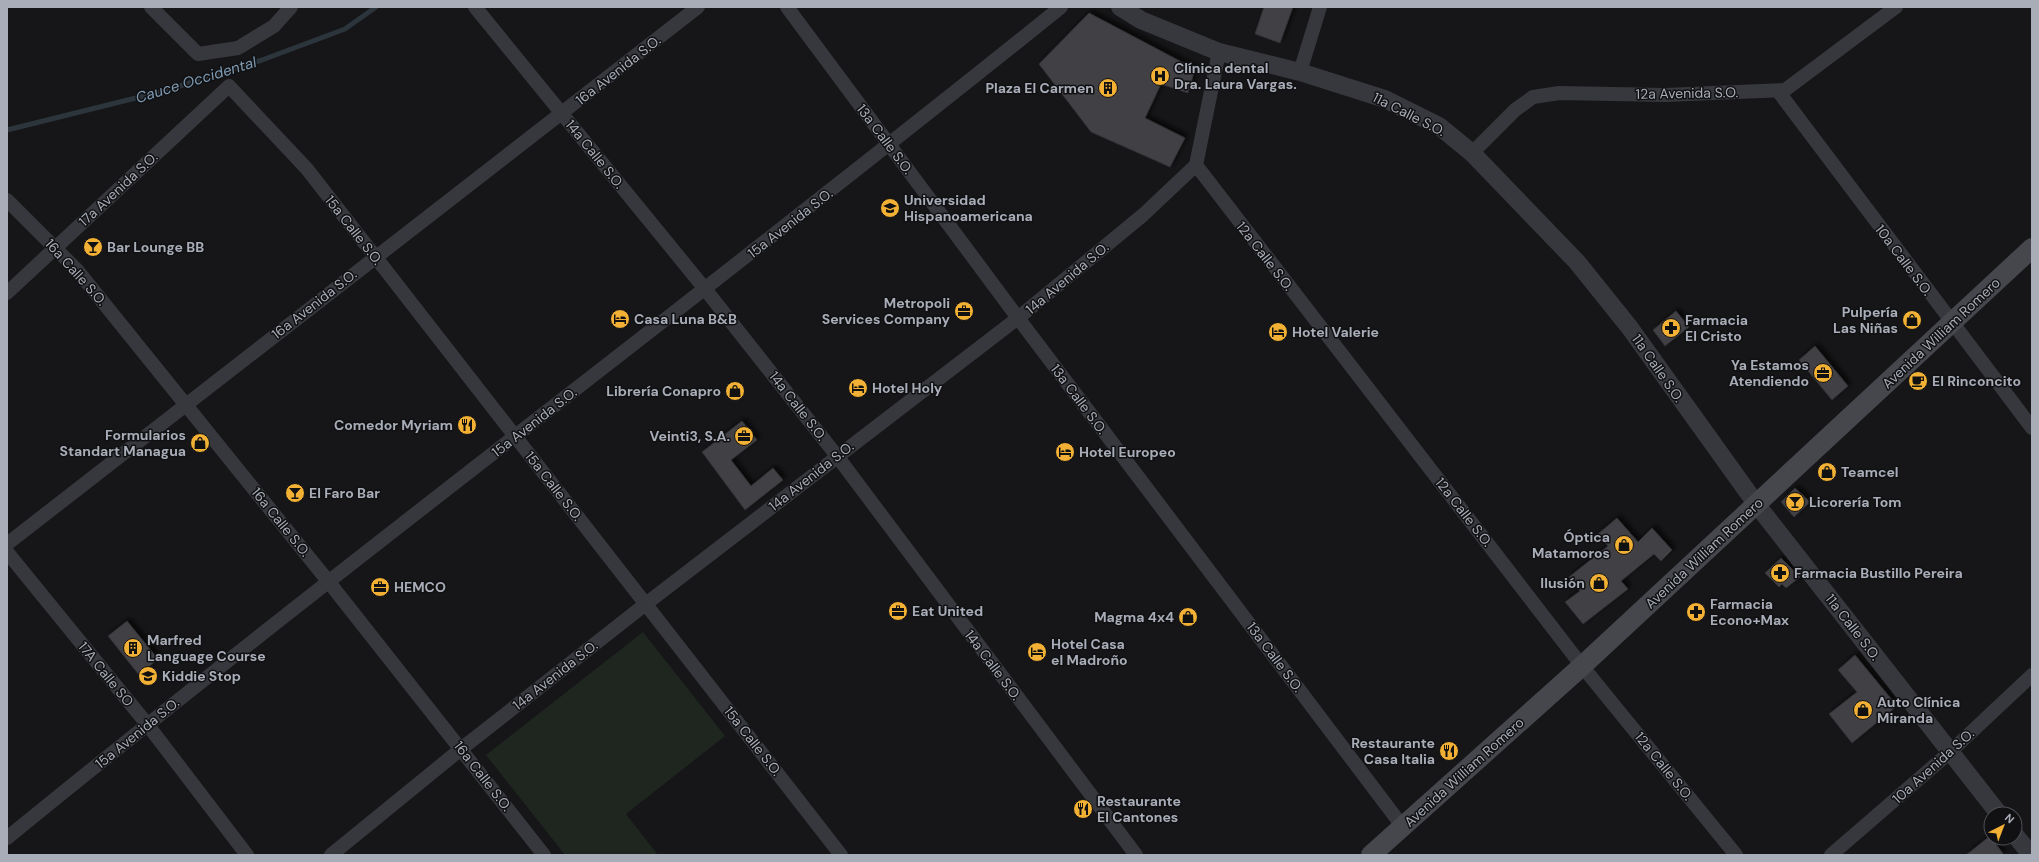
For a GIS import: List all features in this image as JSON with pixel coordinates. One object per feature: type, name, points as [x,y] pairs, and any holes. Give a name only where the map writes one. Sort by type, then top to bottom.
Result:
[{"type":"main road","name":"Avenida William Romero","points":[[1372,855],[1582,666],[2032,248]]},
{"type":"street","points":[[151,7],[198,54],[238,48],[274,26],[291,7]]},
{"type":"street","name":"14a Calle S.O.","points":[[475,7],[705,289],[837,456],[1136,855]]},
{"type":"street","name":"16a Avenida S.O.","points":[[7,544],[186,403],[563,113],[698,7]]},
{"type":"street","name":"13a Calle S.O.","points":[[787,7],[1018,318],[1403,827]]},
{"type":"street","name":"15a Avenida S.O.","points":[[7,838],[147,724],[328,581],[890,145],[1061,7]]},
{"type":"street","points":[[1120,7],[1141,20],[1219,52],[1196,165]]},
{"type":"street","points":[[1300,72],[1320,7]]},
{"type":"street","name":"12a Avenida S.O.","points":[[1472,153],[1515,110],[1533,97],[1559,93],[1665,95],[1786,90],[1887,9]]},
{"type":"street","name":"11a Calle S.O.","points":[[1219,52],[1300,72],[1385,99],[1439,126],[1472,153],[1582,268],[1630,328],[1756,504],[1993,806]]},
{"type":"street","name":"17a Avenida S.O.","points":[[7,293],[228,86]]},
{"type":"street","name":"15a Calle S.O.","points":[[228,86],[307,169],[515,437],[647,603],[841,855]]},
{"type":"street","name":"10a Calle S.O.","points":[[1778,91],[2032,428]]},
{"type":"street","name":"14a Avenida S.O.","points":[[331,855],[461,749],[647,603],[1018,318],[1143,215],[1196,165]]},
{"type":"street","name":"12a Calle S.O.","points":[[1196,165],[1582,666],[1736,855]]},
{"type":"street","name":"16a Calle S.O.","points":[[7,200],[77,270],[186,403],[544,855]]},
{"type":"street","name":"17A Calle SO","points":[[7,552],[147,724],[247,855]]},
{"type":"street","name":"10a Avenida S.O.","points":[[1831,855],[1950,752],[2032,674]]},
{"type":"street","points":[[2023,845],[2031,855]]},
{"type":"shaded area","points":[[643,632],[725,736],[626,814],[658,855],[565,855],[486,755]]},
{"type":"building","points":[[1264,7],[1293,7],[1280,43],[1255,34]]},
{"type":"building","name":"Plaza El Carmen","points":[[1089,13],[1195,69],[1188,93],[1161,84],[1145,118],[1185,138],[1170,167],[1091,132],[1039,64]]},
{"type":"building","name":"Farmacia El Cristo","points":[[1676,311],[1689,327],[1665,346],[1653,330]]},
{"type":"building","name":"Ya Estamos Atendiendo","points":[[1815,346],[1848,386],[1832,400],[1799,360]]},
{"type":"building","points":[[742,421],[757,440],[731,460],[751,486],[773,468],[783,480],[745,510],[702,452]]},
{"type":"building","name":"Licorería Tom","points":[[1795,488],[1810,502],[1794,517],[1781,502]]},
{"type":"building","points":[[1617,518],[1638,542],[1652,528],[1672,550],[1661,561],[1654,554],[1621,581],[1628,589],[1583,624],[1565,602],[1580,591],[1569,577],[1608,546],[1598,534]]},
{"type":"building","name":"Farmacia Bustillo Pereira","points":[[1781,558],[1800,577],[1786,588],[1782,584],[1779,587],[1765,573]]},
{"type":"building","name":"Marfred Language Course","points":[[127,621],[158,659],[139,675],[108,636]]},
{"type":"building","name":"Auto Clínica Miranda","points":[[1855,655],[1897,706],[1852,743],[1829,714],[1857,692],[1838,670]]},
{"type":"building","points":[[1983,842],[1983,846],[1997,846],[2004,855],[1966,855]]},
{"type":"waterway","name":"Cauce Occidental","points":[[7,130],[164,91],[262,60],[345,29],[376,7]]},
{"type":"place","name":"Clínica dental Dra. Laura Vargas.","points":[[1160,76]]},
{"type":"place","name":"Plaza El Carmen","points":[[1108,88]]},
{"type":"place","name":"Universidad Hispanoamericana","points":[[890,208]]},
{"type":"place","name":"Bar Lounge BB","points":[[93,247]]},
{"type":"place","name":"Metropoli Services Company","points":[[964,311]]},
{"type":"place","name":"Casa Luna B&B","points":[[620,319]]},
{"type":"place","name":"Pulpería Las Niñas","points":[[1912,320]]},
{"type":"place","name":"Farmacia El Cristo","points":[[1671,328]]},
{"type":"place","name":"Hotel Valerie","points":[[1278,332]]},
{"type":"place","name":"Ya Estamos Atendiendo","points":[[1823,373]]},
{"type":"place","name":"El Rinconcito","points":[[1918,381]]},
{"type":"place","name":"Hotel Holy","points":[[858,388]]},
{"type":"place","name":"Librería Conapro","points":[[735,391]]},
{"type":"place","name":"Comedor Myriam","points":[[467,425]]},
{"type":"place","name":"Veinti3, S.A.","points":[[744,436]]},
{"type":"place","name":"Formularios Standart Managua","points":[[200,443]]},
{"type":"place","name":"Hotel Europeo","points":[[1065,452]]},
{"type":"place","name":"Teamcel","points":[[1827,472]]},
{"type":"place","name":"El Faro Bar","points":[[295,493]]},
{"type":"place","name":"Licorería Tom","points":[[1795,502]]},
{"type":"place","name":"Óptica Matamoros","points":[[1624,545]]},
{"type":"place","name":"Farmacia Bustillo Pereira","points":[[1780,573]]},
{"type":"place","name":"Ilusión","points":[[1599,583]]},
{"type":"place","name":"HEMCO","points":[[380,587]]},
{"type":"place","name":"Eat United","points":[[898,611]]},
{"type":"place","name":"Farmacia Econo+Max","points":[[1696,612]]},
{"type":"place","name":"Magma 4x4","points":[[1188,617]]},
{"type":"place","name":"Marfred Language Course","points":[[133,648]]},
{"type":"place","name":"Hotel Casa el Madroño","points":[[1037,652]]},
{"type":"place","name":"Kiddie Stop","points":[[148,676]]},
{"type":"place","name":"Auto Clínica Miranda","points":[[1863,710]]},
{"type":"place","name":"Restaurante Casa Italia","points":[[1449,751]]},
{"type":"place","name":"Restaurante El Cantones","points":[[1083,809]]}]
